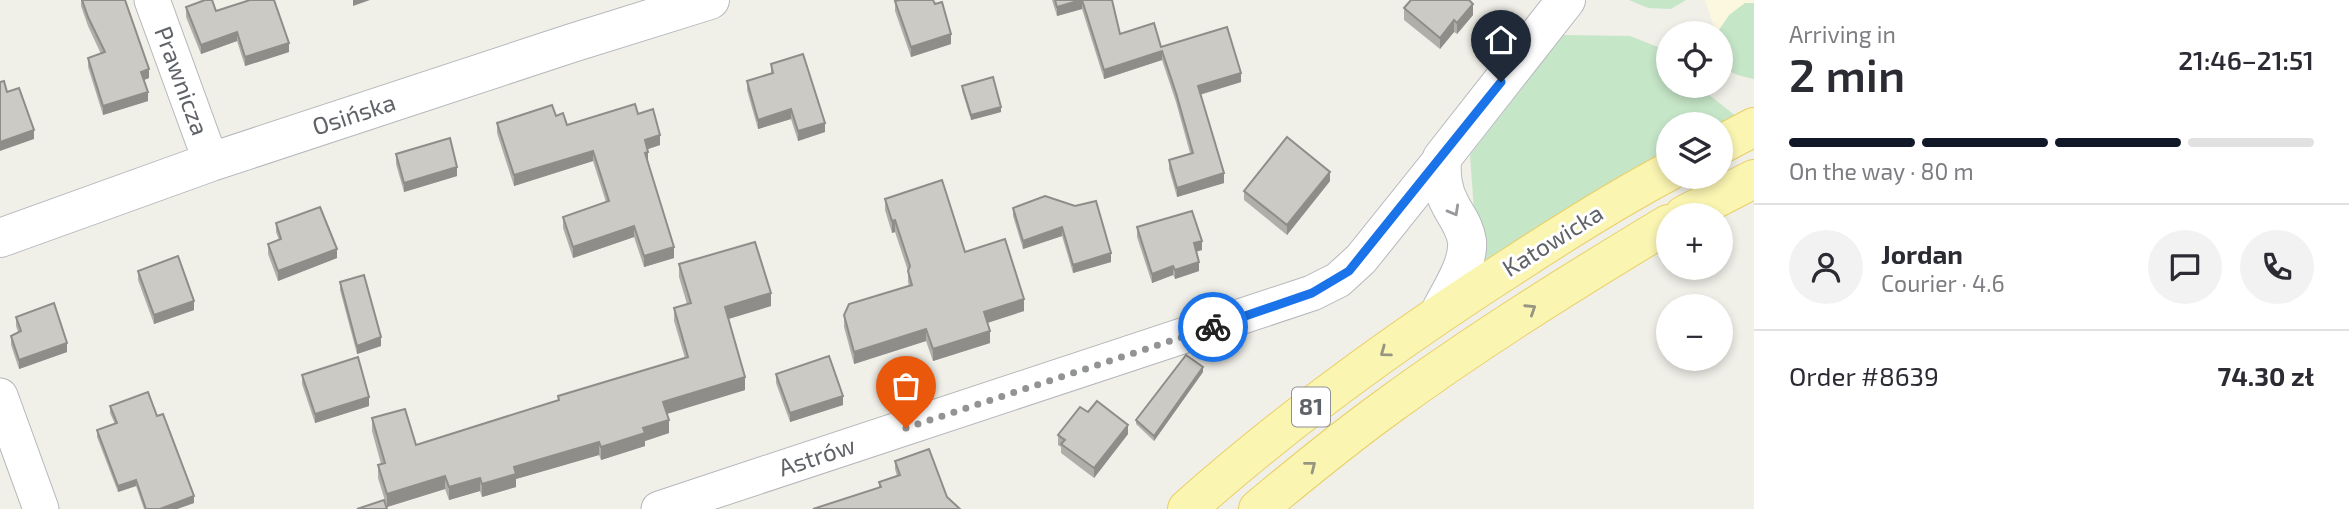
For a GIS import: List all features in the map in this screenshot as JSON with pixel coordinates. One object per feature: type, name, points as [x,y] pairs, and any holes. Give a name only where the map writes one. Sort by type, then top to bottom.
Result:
[{"type":"main road","points":[[1733,138],[1754,127]]},
{"type":"main road","name":"Katowicka","points":[[1440,312],[1566,231],[1656,179]]},
{"type":"main road","points":[[1707,203],[1754,179]]},
{"type":"main road","name":"Katowicka","points":[[1258,509],[1385,408],[1474,346],[1656,231]]},
{"type":"main road","name":"81","points":[[1188,509],[1324,398],[1440,312]]},
{"type":"street","name":"Prawnicza","points":[[152,0],[211,162]]},
{"type":"street","name":"Osińska","points":[[0,238],[211,162],[710,0]]},
{"type":"street","points":[[1440,312],[1464,263],[1467,241],[1459,218],[1444,190],[1441,176],[1442,158],[1566,0]]},
{"type":"street","name":"Astrów","points":[[659,509],[1312,293],[1338,280],[1355,265],[1442,158]]},
{"type":"street","points":[[0,396],[41,509]]},
{"type":"shaded area","points":[[1705,0],[1754,0],[1754,3],[1745,3],[1728,21],[1712,21]]},
{"type":"green space","points":[[1629,0],[1686,0],[1671,9],[1648,8]]},
{"type":"green space","points":[[1745,3],[1754,3],[1754,79],[1733,73],[1733,21],[1725,21]]},
{"type":"green space","points":[[1563,35],[1630,36],[1656,46],[1656,98],[1713,98],[1731,112],[1656,112],[1656,164],[1478,267],[1470,155]]},
{"type":"building","points":[[82,0],[125,0],[149,69],[141,72],[148,92],[103,106],[88,58],[105,52]]},
{"type":"building","points":[[212,0],[216,11],[250,0],[274,0],[289,43],[245,57],[237,32],[201,45],[186,7]]},
{"type":"building","points":[[933,0],[935,4],[942,2],[951,34],[911,47],[895,1]]},
{"type":"building","points":[[1055,0],[1081,0],[1057,7]]},
{"type":"building","points":[[1082,0],[1112,0],[1120,34],[1154,23],[1161,47],[1227,27],[1241,73],[1198,86],[1224,173],[1177,188],[1169,160],[1193,153],[1162,51],[1104,70]]},
{"type":"building","points":[[1411,0],[1469,0],[1473,4],[1457,23],[1454,20],[1440,38],[1404,8]]},
{"type":"building","points":[[803,54],[825,123],[798,131],[791,109],[758,120],[747,81],[773,73],[771,64]]},
{"type":"building","points":[[993,77],[1001,107],[971,115],[962,86]]},
{"type":"building","points":[[4,81],[7,92],[19,88],[34,130],[0,142],[0,82]]},
{"type":"building","points":[[635,104],[638,114],[653,109],[660,135],[645,140],[648,152],[645,153],[674,247],[644,256],[634,226],[573,247],[563,217],[609,201],[593,151],[514,175],[497,123],[552,105],[556,116],[563,113],[567,125]]},
{"type":"building","points":[[1287,137],[1330,172],[1287,225],[1244,191]]},
{"type":"building","points":[[450,138],[457,167],[404,183],[396,154]]},
{"type":"building","points":[[942,180],[965,252],[1005,239],[1024,299],[984,312],[990,331],[933,349],[926,329],[854,352],[844,315],[849,304],[912,285],[908,271],[910,266],[885,199]]},
{"type":"building","points":[[1045,196],[1075,206],[1096,201],[1111,253],[1073,265],[1062,227],[1023,241],[1013,208]]},
{"type":"building","points":[[320,207],[337,249],[278,271],[268,244],[281,239],[276,223]]},
{"type":"building","points":[[1192,211],[1202,241],[1194,243],[1199,262],[1175,270],[1173,266],[1152,274],[1137,227]]},
{"type":"building","points":[[755,242],[771,293],[725,307],[745,377],[663,402],[669,420],[643,428],[645,433],[601,447],[599,442],[514,467],[516,474],[482,484],[480,478],[449,487],[445,476],[387,494],[378,465],[385,463],[372,418],[405,409],[416,445],[559,400],[558,396],[688,357],[674,308],[691,303],[679,264]]},
{"type":"building","points":[[178,256],[194,301],[154,315],[138,271]]},
{"type":"building","points":[[364,275],[381,337],[357,346],[340,282]]},
{"type":"building","points":[[54,303],[67,343],[19,360],[11,336],[21,331],[16,317]]},
{"type":"building","points":[[1186,355],[1203,367],[1154,436],[1136,420]]},
{"type":"building","points":[[829,356],[843,396],[790,413],[776,374]]},
{"type":"building","points":[[358,357],[369,397],[315,414],[302,375]]},
{"type":"building","points":[[148,392],[157,416],[163,414],[194,496],[160,509],[146,509],[136,480],[118,486],[97,430],[117,423],[110,406]]},
{"type":"building","points":[[1097,401],[1128,425],[1094,468],[1061,444],[1065,440],[1058,435],[1080,407],[1088,412]]},
{"type":"building","points":[[929,449],[947,497],[960,509],[813,509],[881,487],[879,482],[900,475],[895,461]]},
{"type":"building","points":[[384,500],[387,509],[357,509]]},
{"type":"way so far","points":[[906,428],[1213,327]]},
{"type":"route","points":[[1213,327],[1312,293],[1338,280],[1349,271],[1501,82]]}]
